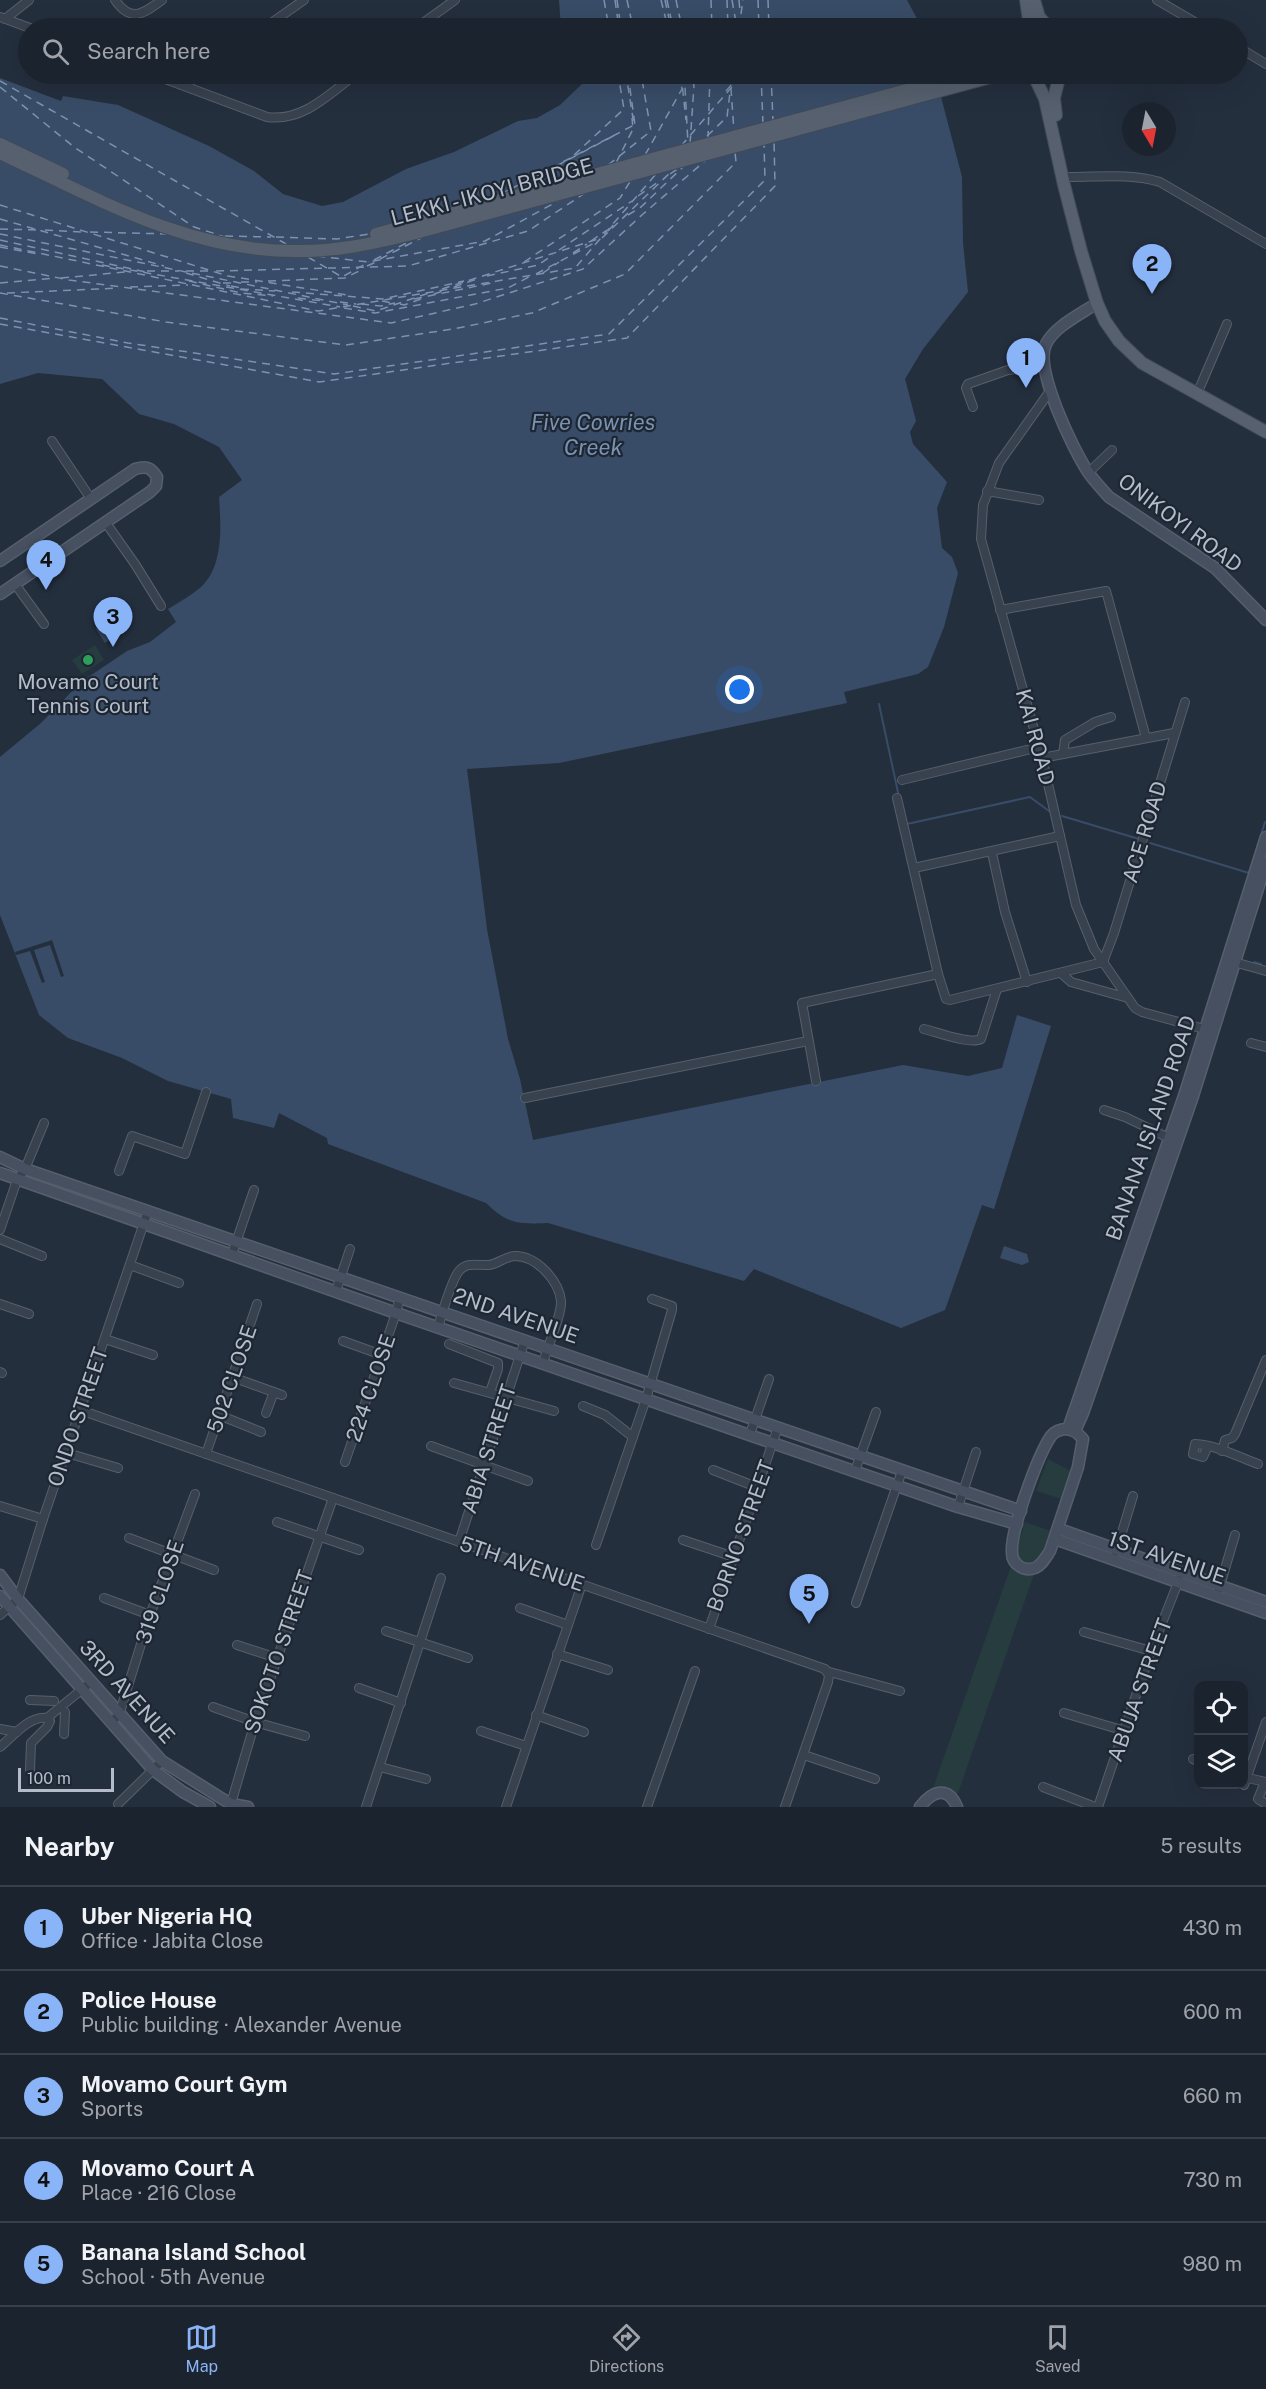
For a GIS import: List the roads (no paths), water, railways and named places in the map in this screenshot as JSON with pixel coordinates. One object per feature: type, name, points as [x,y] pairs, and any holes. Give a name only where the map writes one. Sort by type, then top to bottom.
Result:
[{"type":"main road","points":[[1026,0],[1029,18]]},
{"type":"main road","points":[[1034,0],[1040,18]]},
{"type":"main road","name":"LEKKI - IKOYI BRIDGE","points":[[0,144],[132,206],[188,228],[226,237],[271,243],[325,243],[374,235],[417,224],[929,84]]},
{"type":"main road","name":"LEKKI - IKOYI BRIDGE","points":[[0,153],[132,215],[188,236],[262,250],[324,250],[408,236],[964,84]]},
{"type":"main road","points":[[1037,84],[1045,99],[1064,185],[1096,303],[1105,321],[1119,341],[1142,363],[1266,432]]},
{"type":"main road","points":[[1059,84],[1054,98],[1055,109],[1070,177],[1097,282],[1112,318],[1121,332],[1147,356],[1266,423]]},
{"type":"street","points":[[2,18],[29,0]]},
{"type":"street","points":[[115,0],[130,15],[144,12],[162,0]]},
{"type":"street","points":[[278,18],[304,0]]},
{"type":"street","points":[[430,18],[455,0]]},
{"type":"street","points":[[1157,0],[1188,18]]},
{"type":"street","points":[[2,18],[18,24]]},
{"type":"street","points":[[1248,53],[1266,64]]},
{"type":"street","points":[[182,84],[267,117],[280,119],[305,112],[343,84]]},
{"type":"street","points":[[1070,177],[1129,176],[1153,180],[1266,244]]},
{"type":"street","points":[[974,407],[966,388],[968,384],[1008,370],[1043,366],[1045,346],[1049,340],[1096,303]]},
{"type":"street","points":[[1200,387],[1227,324]]},
{"type":"street","name":"ONIKOYI ROAD","points":[[1043,366],[1050,391],[1069,435],[1088,473],[1097,485],[1121,506],[1215,568],[1266,620]]},
{"type":"street","name":"KAI ROAD","points":[[1050,391],[999,463],[983,505],[981,539],[1042,758],[1078,913],[1087,935],[1135,1008],[1142,1012],[1209,1030]]},
{"type":"street","points":[[52,441],[91,499]]},
{"type":"street","points":[[1088,473],[1112,450]]},
{"type":"street","points":[[0,561],[135,469],[144,466],[152,469],[157,477],[156,486],[150,492],[0,594]]},
{"type":"street","points":[[987,491],[1039,500]]},
{"type":"street","points":[[106,523],[135,564],[160,606]]},
{"type":"street","points":[[15,584],[44,624]]},
{"type":"street","points":[[1000,610],[1106,591],[1146,738]]},
{"type":"street","name":"ACE ROAD","points":[[1103,962],[1185,702]]},
{"type":"street","points":[[1063,754],[1065,740],[1095,722],[1111,717]]},
{"type":"street","points":[[1042,758],[1174,733]]},
{"type":"street","points":[[902,780],[1039,747]]},
{"type":"street","points":[[897,798],[944,996],[950,1000],[1103,962]]},
{"type":"street","points":[[914,868],[1060,836]]},
{"type":"street","name":"BANANA ISLAND ROAD","points":[[1071,1430],[1083,1413],[1193,1095],[1209,1030],[1266,837]]},
{"type":"street","points":[[992,852],[1005,912],[1027,982]]},
{"type":"street","name":"BANANA ISLAND ROAD","points":[[1071,1430],[1169,1138],[1234,962],[1265,870]]},
{"type":"street","points":[[1234,962],[1266,971]]},
{"type":"street","points":[[1061,973],[1071,982],[1128,998]]},
{"type":"street","points":[[816,1082],[802,1003],[938,974]]},
{"type":"street","points":[[924,1029],[977,1042],[981,1039],[997,989]]},
{"type":"street","points":[[525,1098],[808,1041]]},
{"type":"street","points":[[1251,1043],[1266,1047]]},
{"type":"street","points":[[119,1171],[132,1136],[185,1154],[206,1092]]},
{"type":"street","points":[[1104,1110],[1125,1117],[1169,1138]]},
{"type":"street","points":[[0,1230],[17,1180],[26,1168],[44,1123]]},
{"type":"street","name":"2ND AVENUE","points":[[0,1156],[26,1168],[1021,1511]]},
{"type":"street","name":"2ND AVENUE","points":[[0,1173],[520,1356],[958,1507],[1017,1524]]},
{"type":"street","points":[[232,1254],[254,1190]]},
{"type":"street","name":"ONDO STREET","points":[[0,1616],[18,1599],[148,1210]]},
{"type":"street","points":[[0,1239],[42,1256]]},
{"type":"street","points":[[336,1291],[350,1249]]},
{"type":"street","points":[[438,1327],[459,1271],[468,1264],[488,1265],[515,1256],[535,1263],[545,1270],[553,1282],[561,1303],[543,1363]]},
{"type":"street","points":[[130,1265],[179,1283]]},
{"type":"street","name":"224 CLOSE","points":[[345,1462],[400,1298]]},
{"type":"street","points":[[596,1545],[646,1399],[672,1310],[672,1306],[652,1299]]},
{"type":"street","points":[[0,1304],[29,1314]]},
{"type":"street","name":"502 CLOSE","points":[[206,1454],[257,1304]]},
{"type":"street","points":[[105,1339],[153,1355]]},
{"type":"street","name":"ABIA STREET","points":[[459,1542],[525,1340]]},
{"type":"street","points":[[343,1341],[381,1355]]},
{"type":"street","points":[[449,1344],[498,1363],[490,1392]]},
{"type":"street","points":[[1222,1451],[1225,1440],[1232,1438],[1235,1434],[1266,1360]]},
{"type":"street","points":[[232,1377],[278,1393],[266,1413]]},
{"type":"street","points":[[750,1434],[770,1379]]},
{"type":"street","points":[[454,1383],[554,1411]]},
{"type":"street","points":[[583,1406],[605,1415],[633,1437]]},
{"type":"street","name":"5TH AVENUE","points":[[80,1410],[826,1671],[900,1691]]},
{"type":"street","points":[[855,1471],[876,1412]]},
{"type":"street","points":[[219,1415],[261,1432]]},
{"type":"street","name":"BORNO STREET","points":[[709,1629],[778,1427]]},
{"type":"street","points":[[1059,1430],[1071,1430],[1083,1439],[1083,1445],[1057,1534],[1042,1563],[1034,1569],[1024,1569],[1016,1564],[1012,1556],[1012,1542],[1021,1511],[1051,1436],[1059,1430]]},
{"type":"street","points":[[431,1446],[528,1481]]},
{"type":"street","points":[[1208,1446],[1258,1464]]},
{"type":"street","points":[[958,1507],[976,1452]]},
{"type":"street","points":[[67,1453],[118,1468]]},
{"type":"street","points":[[713,1470],[759,1488]]},
{"type":"street","points":[[856,1603],[902,1470]]},
{"type":"street","name":"319 CLOSE","points":[[115,1718],[195,1494]]},
{"type":"street","points":[[1115,1555],[1133,1496]]},
{"type":"street","name":"SOKOTO STREET","points":[[231,1805],[255,1722],[333,1498]]},
{"type":"street","points":[[0,1506],[43,1519]]},
{"type":"street","points":[[277,1522],[359,1550]]},
{"type":"street","name":"1ST AVENUE","points":[[1057,1534],[1179,1578],[1219,1591],[1266,1602]]},
{"type":"street","points":[[1219,1591],[1235,1535]]},
{"type":"street","points":[[129,1538],[214,1570]]},
{"type":"street","points":[[683,1540],[734,1557]]},
{"type":"street","name":"3RD AVENUE","points":[[0,1575],[115,1718],[153,1770],[183,1792],[210,1807]]},
{"type":"street","points":[[366,1807],[441,1578]]},
{"type":"street","name":"ABUJA STREET","points":[[1096,1807],[1179,1578]]},
{"type":"street","points":[[506,1807],[582,1584]]},
{"type":"street","name":"1ST AVENUE","points":[[1219,1591],[1266,1613]]},
{"type":"street","name":"3RD AVENUE","points":[[0,1596],[9,1608],[87,1686]]},
{"type":"street","points":[[104,1598],[150,1615]]},
{"type":"street","points":[[520,1608],[568,1624]]},
{"type":"street","points":[[386,1631],[468,1658]]},
{"type":"street","points":[[1084,1632],[1151,1652]]},
{"type":"street","points":[[237,1645],[277,1658]]},
{"type":"street","points":[[557,1654],[608,1670]]},
{"type":"street","points":[[647,1807],[695,1671]]},
{"type":"street","points":[[785,1807],[828,1682],[826,1671]]},
{"type":"street","points":[[0,1748],[17,1732],[46,1718],[87,1686]]},
{"type":"street","points":[[359,1688],[401,1703]]},
{"type":"street","points":[[30,1700],[44,1701],[58,1707],[64,1722],[64,1734]]},
{"type":"street","points":[[30,1770],[32,1741],[47,1727],[44,1701]]},
{"type":"street","points":[[213,1707],[305,1736]]},
{"type":"street","points":[[1064,1713],[1125,1731]]},
{"type":"street","points":[[536,1715],[584,1732]]},
{"type":"street","points":[[46,1718],[64,1722]]},
{"type":"street","name":"3RD AVENUE","points":[[115,1718],[162,1761],[231,1805],[248,1807]]},
{"type":"street","points":[[1248,1774],[1263,1741],[1266,1722]]},
{"type":"street","points":[[0,1729],[17,1732]]},
{"type":"street","points":[[481,1731],[526,1746]]},
{"type":"street","points":[[804,1755],[875,1779]]},
{"type":"street","points":[[118,1804],[162,1761]]},
{"type":"street","points":[[380,1767],[426,1779]]},
{"type":"street","points":[[1248,1780],[1265,1782],[1258,1799],[1266,1804]]},
{"type":"street","points":[[1043,1787],[1096,1807]]},
{"type":"street","points":[[920,1807],[936,1792],[946,1793],[953,1797],[957,1807]]},
{"type":"water","points":[[559,0],[907,0],[917,18],[560,18]]},
{"type":"water","name":"Five Cowries Creek","points":[[0,78],[61,101],[63,96],[118,105],[209,146],[254,171],[283,194],[322,206],[343,202],[406,169],[454,152],[518,121],[537,118],[560,105],[582,84],[938,84],[962,177],[963,243],[968,292],[923,349],[905,379],[916,421],[910,432],[913,444],[947,482],[937,508],[942,548],[952,557],[958,573],[944,627],[928,667],[918,674],[844,692],[847,703],[559,763],[467,769],[487,929],[508,1039],[520,1079],[533,1140],[903,1065],[968,1076],[1002,1068],[1017,1015],[1051,1026],[994,1209],[982,1205],[945,1310],[901,1328],[754,1269],[744,1281],[548,1223],[514,1222],[501,1216],[486,1203],[328,1144],[327,1138],[279,1113],[274,1128],[233,1118],[231,1099],[168,1081],[122,1058],[68,1038],[39,1015],[0,915],[0,757],[41,723],[81,682],[127,651],[150,642],[176,622],[168,609],[200,588],[208,579],[217,558],[219,497],[242,480],[219,447],[174,424],[139,414],[102,379],[38,373],[0,384]]},
{"type":"water","points":[[104,624],[113,637],[105,643],[96,629]]},
{"type":"water","points":[[1004,1246],[1027,1254],[1029,1262],[1022,1265],[1000,1258]]},
{"type":"waterway","points":[[879,704],[899,797]]},
{"type":"waterway","points":[[907,824],[1030,797],[1049,811]]},
{"type":"waterway","points":[[1062,816],[1139,839]]},
{"type":"waterway","points":[[1150,843],[1249,873],[1265,822]]},
{"type":"waterway","points":[[1254,962],[1261,964]]},
{"type":"place","name":"Police House","points":[[1152,294]]},
{"type":"place","name":"Uber Nigeria HQ","points":[[1026,388]]},
{"type":"place","name":"Movamo Court A","points":[[46,590]]},
{"type":"place","name":"Movamo Court Gym","points":[[113,647]]},
{"type":"place","name":"Movamo Court Tennis Court","points":[[88,660]]},
{"type":"place","name":"Banana Island School","points":[[809,1624]]}]
